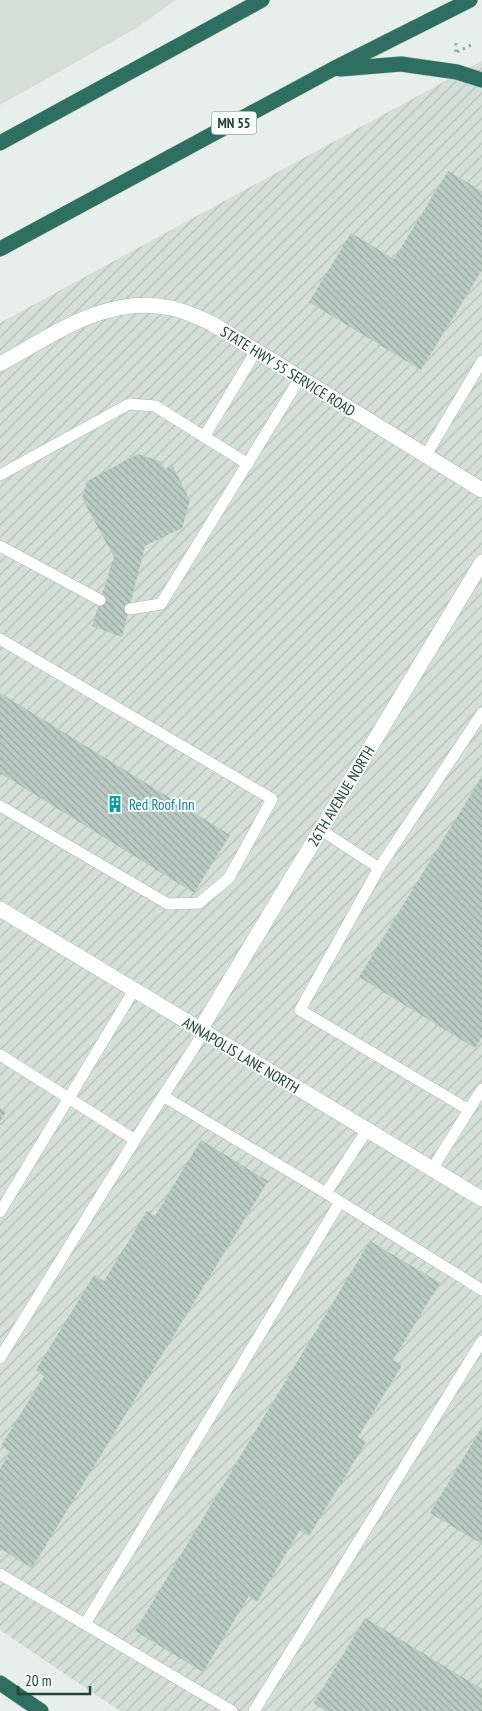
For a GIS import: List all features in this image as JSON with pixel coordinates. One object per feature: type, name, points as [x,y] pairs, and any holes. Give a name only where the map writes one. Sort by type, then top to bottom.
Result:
[{"type":"highway","points":[[217,25],[242,0]]},
{"type":"highway","points":[[0,143],[262,0]]},
{"type":"highway","name":"MN 55","points":[[0,249],[333,69],[470,0]]},
{"type":"highway","points":[[333,69],[401,64],[457,72],[482,80]]},
{"type":"highway","points":[[0,1683],[41,1711]]},
{"type":"street","name":"STATE HWY 55 SERVICE ROAD","points":[[0,364],[80,320],[107,310],[126,306],[170,308],[189,313],[211,323],[482,490]]},
{"type":"street","name":"26TH AVENUE NORTH","points":[[202,1031],[482,562]]},
{"type":"street","name":"ANNAPOLIS LANE NORTH","points":[[0,909],[482,1199]]},
{"type":"lane","points":[[204,437],[256,351]]},
{"type":"lane","points":[[426,456],[482,361]]},
{"type":"lane","points":[[130,609],[162,604],[300,378]]},
{"type":"lane","points":[[0,475],[129,404],[154,406],[248,464]]},
{"type":"lane","points":[[0,546],[100,600]]},
{"type":"lane","points":[[0,639],[272,799],[229,878],[199,903],[168,904],[0,806]]},
{"type":"lane","points":[[469,1110],[300,1010],[379,868],[482,713]]},
{"type":"lane","points":[[321,830],[379,868]]},
{"type":"lane","points":[[0,1212],[134,990]]},
{"type":"lane","points":[[0,1358],[202,1031]]},
{"type":"lane","points":[[0,1055],[135,1140]]},
{"type":"lane","points":[[432,1169],[482,1089]]},
{"type":"lane","points":[[162,1096],[326,1193],[482,1290]]},
{"type":"lane","points":[[326,1193],[367,1130]]},
{"type":"lane","points":[[85,1624],[340,1202]]},
{"type":"lane","points":[[254,1711],[481,1346]]},
{"type":"lane","points":[[0,1574],[232,1711]]},
{"type":"path","points":[[456,52],[471,45]]},
{"type":"shaded area","points":[[0,0],[176,0],[135,29],[0,105]]},
{"type":"shaded area","points":[[482,61],[482,1711],[120,1711],[0,1630],[0,323]]},
{"type":"building","points":[[448,171],[482,191],[482,270],[421,370],[309,302],[351,233],[394,259]]},
{"type":"building","points":[[138,454],[160,461],[165,469],[172,464],[190,501],[182,528],[145,546],[122,637],[92,626],[114,557],[82,498],[87,481]]},
{"type":"building","name":"Red Roof Inn","points":[[0,693],[230,835],[194,893],[0,773]]},
{"type":"building","points":[[482,776],[482,1037],[475,1048],[359,977]]},
{"type":"building","points":[[0,1108],[6,1112],[0,1122]]},
{"type":"building","points":[[201,1140],[268,1181],[32,1568],[0,1548],[0,1469],[10,1452],[1,1446],[44,1376],[36,1370],[94,1275],[104,1281],[147,1211],[155,1216]]},
{"type":"building","points":[[370,1241],[440,1283],[393,1360],[402,1365],[358,1437],[366,1442],[309,1536],[300,1530],[257,1602],[249,1596],[203,1672],[135,1631]]},
{"type":"building","points":[[482,1427],[482,1544],[430,1513]]},
{"type":"building","points":[[365,1618],[482,1689],[482,1711],[326,1711],[314,1703]]},
{"type":"place","name":"Red Roof Inn","points":[[115,804]]}]
